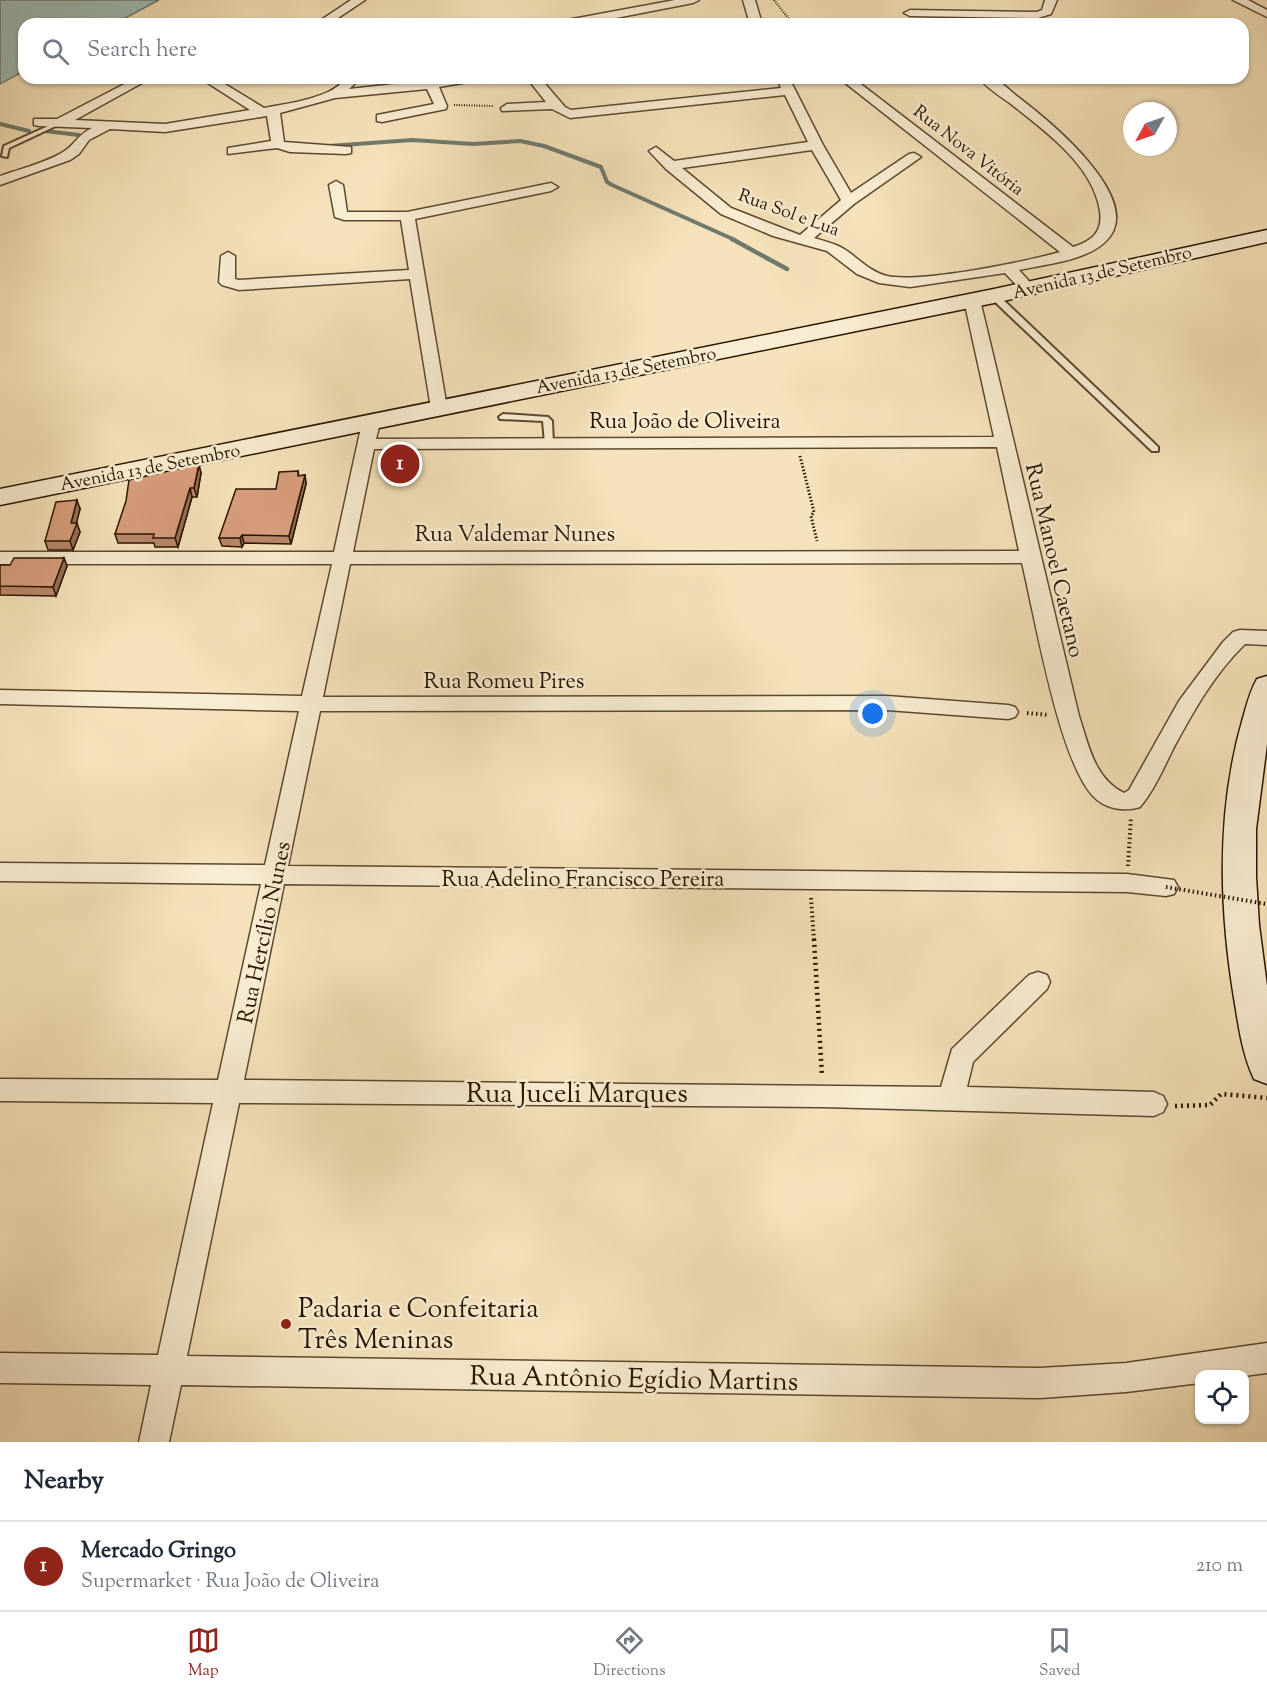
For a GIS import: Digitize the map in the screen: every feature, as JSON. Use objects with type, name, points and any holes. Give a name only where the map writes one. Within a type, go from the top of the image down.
[{"type":"main road","name":"Avenida 13 de Setembro","points":[[0,497],[369,433],[439,408],[1028,289],[1262,235]]},
{"type":"main road","points":[[1267,686],[1245,774],[1240,823],[1239,888],[1248,987],[1267,1068]]},
{"type":"street","points":[[330,18],[359,0]]},
{"type":"street","points":[[598,18],[693,0]]},
{"type":"street","points":[[749,0],[755,18]]},
{"type":"street","points":[[910,13],[1038,15],[1047,12],[1051,0]]},
{"type":"street","points":[[1239,0],[1267,14]]},
{"type":"street","points":[[901,1],[916,18]]},
{"type":"street","points":[[57,124],[134,84]]},
{"type":"street","points":[[217,84],[268,112],[278,144]]},
{"type":"street","points":[[334,94],[347,84]]},
{"type":"street","points":[[39,122],[165,128],[268,112],[334,94],[437,84]]},
{"type":"street","points":[[537,84],[564,113],[577,114],[790,91]]},
{"type":"street","points":[[786,84],[816,145],[849,201]]},
{"type":"street","name":"Rua Nova Vitória","points":[[852,84],[933,144],[1070,252]]},
{"type":"street","name":"Rua Sol e Lua","points":[[671,166],[726,211],[778,233],[832,248],[872,276],[896,282],[1009,268],[1070,252],[1100,239],[1107,230],[1108,213],[1102,193],[1080,160],[1062,139],[993,84]]},
{"type":"street","points":[[382,118],[441,106],[432,85]]},
{"type":"street","points":[[507,108],[555,105]]},
{"type":"street","points":[[0,181],[65,157],[74,151],[84,137],[108,127]]},
{"type":"street","points":[[233,151],[278,144],[290,148],[346,150]]},
{"type":"street","name":"Rua Sol e Lua","points":[[671,166],[816,145]]},
{"type":"street","points":[[656,151],[671,166]]},
{"type":"street","points":[[804,239],[849,201],[914,158]]},
{"type":"street","points":[[336,185],[340,214],[344,216],[406,216],[551,187]]},
{"type":"street","points":[[406,216],[418,274],[439,408]]},
{"type":"street","points":[[228,256],[227,282],[239,285],[418,274]]},
{"type":"street","points":[[1009,268],[1028,289]]},
{"type":"street","name":"Rua Manoel Caetano","points":[[983,298],[1004,442],[1069,716],[1092,782],[1102,792],[1122,802],[1132,801]]},
{"type":"street","name":"Rua João de Oliveira","points":[[369,433],[549,443],[1004,442]]},
{"type":"street","name":"Rua Hercílio Nunes","points":[[154,1442],[369,433]]},
{"type":"street","name":"Rua Valdemar Nunes","points":[[0,558],[343,556],[822,560],[1030,557]]},
{"type":"street","points":[[1132,801],[1142,791],[1163,747],[1224,651],[1240,637],[1267,638]]},
{"type":"street","name":"Rua Romeu Pires","points":[[0,697],[311,704],[888,703],[1008,712]]},
{"type":"street","name":"Rua Adelino Francisco Pereira","points":[[0,872],[1127,883],[1166,887]]},
{"type":"street","points":[[952,1097],[961,1057],[1038,982]]},
{"type":"street","name":"Rua Juceli Marques","points":[[0,1090],[823,1095],[1154,1104]]},
{"type":"street","name":"Rua Antônio Egídio Martins","points":[[0,1368],[1040,1383],[1149,1376],[1267,1358]]},
{"type":"lane","points":[[5,156],[6,147],[15,141],[57,124]]},
{"type":"lane","points":[[983,298],[1155,449]]},
{"type":"lane","points":[[503,417],[545,419],[549,443]]},
{"type":"path","points":[[774,0],[788,18]]},
{"type":"path","points":[[441,106],[461,104],[507,108]]},
{"type":"path","points":[[796,442],[814,512],[810,516],[822,560]]},
{"type":"path","points":[[1008,712],[1069,716]]},
{"type":"path","points":[[1127,883],[1132,801]]},
{"type":"path","points":[[809,879],[823,1095]]},
{"type":"path","points":[[1166,887],[1267,904]]},
{"type":"path","points":[[1154,1104],[1182,1107],[1210,1105],[1221,1094],[1267,1098]]},
{"type":"water","points":[[0,0],[159,0],[125,18],[18,18],[18,74],[0,84]]},
{"type":"building","points":[[199,464],[194,488],[190,488],[175,538],[153,538],[154,534],[115,534],[126,501],[129,480]]},
{"type":"building","points":[[298,471],[298,476],[305,475],[289,536],[242,535],[240,538],[219,538],[236,489],[276,489],[279,472]]},
{"type":"building","points":[[77,500],[71,523],[77,523],[70,541],[45,541],[56,502]]},
{"type":"building","points":[[14,558],[64,558],[53,587],[0,586],[0,565],[10,565]]},
{"type":"waterway","points":[[0,124],[29,131]]},
{"type":"waterway","points":[[45,131],[79,135]]},
{"type":"waterway","points":[[329,146],[412,140],[473,144],[520,141],[544,146],[601,167],[607,182],[612,185],[735,240]]},
{"type":"waterway","points":[[732,239],[787,269]]},
{"type":"place","name":"Mercado Gringo","points":[[400,464]]},
{"type":"place","name":"Padaria e Confeitaria Três Meninas","points":[[286,1324]]}]
